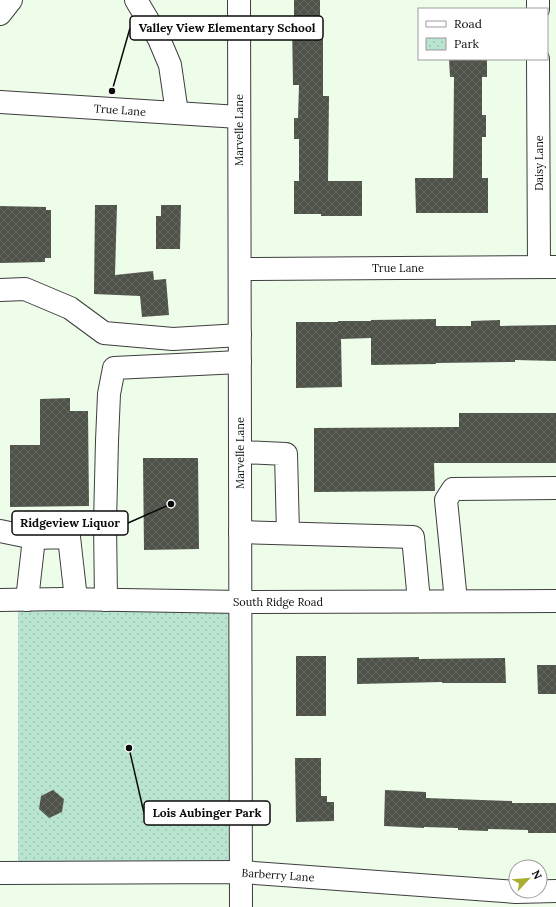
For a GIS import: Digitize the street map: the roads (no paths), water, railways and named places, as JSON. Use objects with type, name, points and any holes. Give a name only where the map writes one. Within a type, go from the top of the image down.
[{"type":"street","points":[[0,14],[11,0]]},
{"type":"street","points":[[136,0],[159,39],[170,65],[177,113]]},
{"type":"street","name":"Marvelle Lane","points":[[239,0],[241,907]]},
{"type":"street","name":"Daisy Lane","points":[[538,60],[548,267]]},
{"type":"street","name":"True Lane","points":[[0,102],[239,117]]},
{"type":"street","name":"True Lane","points":[[240,269],[548,267]]},
{"type":"street","points":[[0,290],[25,289],[64,305],[104,333],[173,339],[240,335]]},
{"type":"street","points":[[106,600],[105,523],[107,441],[109,394],[114,368],[240,362]]},
{"type":"street","points":[[240,452],[286,454],[288,533]]},
{"type":"street","points":[[456,601],[446,500],[453,489],[556,488]]},
{"type":"street","points":[[0,531],[34,538],[69,537],[76,599]]},
{"type":"street","points":[[240,532],[413,537],[420,601]]},
{"type":"street","points":[[27,600],[34,538]]},
{"type":"street","name":"South Ridge Road","points":[[0,600],[76,599],[240,602],[556,601]]},
{"type":"street","name":"Barberry Lane","points":[[0,873],[241,872],[508,891]]},
{"type":"place","name":"Valley View Elementary School","points":[[112,91]]},
{"type":"place","name":"Ridgeview Liquor","points":[[171,504]]},
{"type":"place","name":"Lois Aubinger Park","points":[[129,748]]}]
